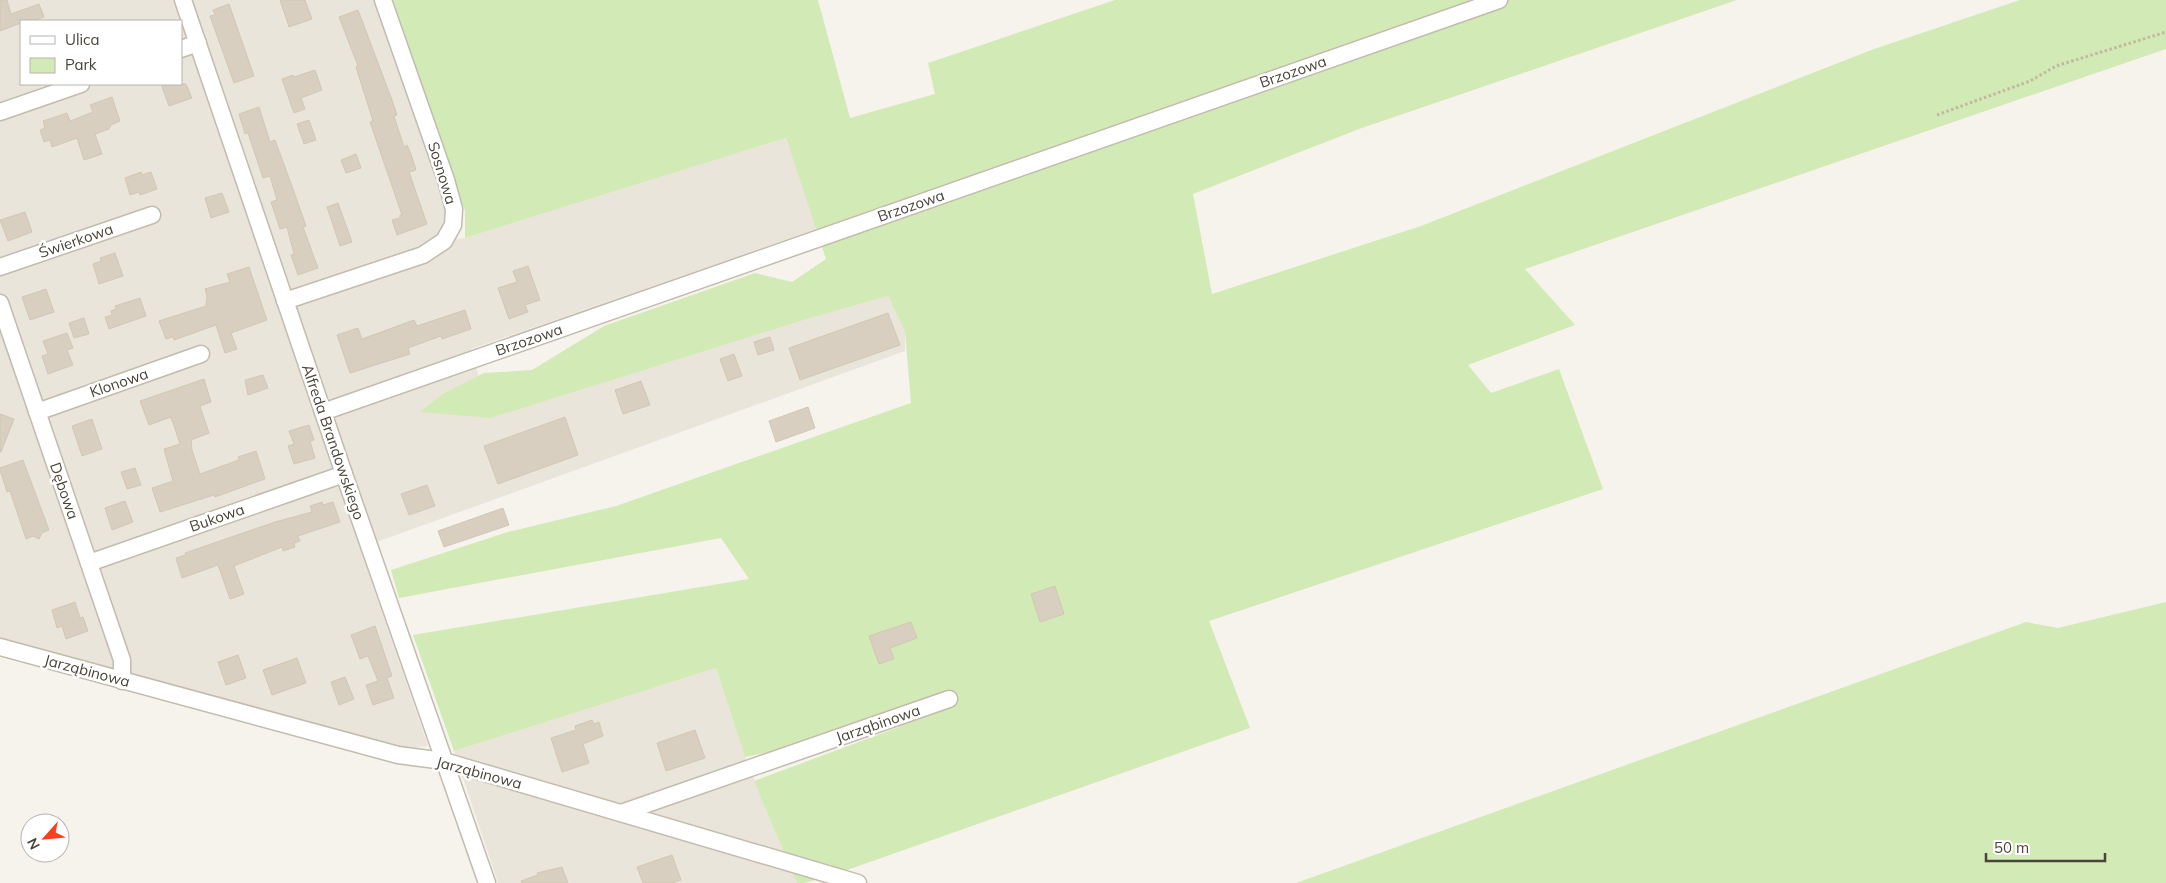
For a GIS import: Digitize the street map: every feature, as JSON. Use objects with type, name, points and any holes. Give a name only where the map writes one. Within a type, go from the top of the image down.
[{"type":"street","name":"Alfreda Brandowskiego","points":[[183,0],[344,474],[487,883]]},
{"type":"street","name":"Sosnowa","points":[[285,301],[423,255],[444,241],[453,225],[454,209],[446,180],[383,0]]},
{"type":"street","name":"Brzozowa","points":[[323,412],[1500,0]]},
{"type":"street","points":[[182,49],[198,43]]},
{"type":"street","points":[[0,112],[78,85]]},
{"type":"street","name":"Świerkowa","points":[[0,267],[152,214]]},
{"type":"street","name":"Dębowa","points":[[0,303],[122,660],[122,680]]},
{"type":"street","name":"Klonowa","points":[[37,412],[201,354]]},
{"type":"street","name":"Bukowa","points":[[89,563],[344,474]]},
{"type":"street","name":"Jarząbinowa","points":[[0,648],[398,755],[444,762],[621,813],[949,699]]},
{"type":"street","points":[[621,813],[858,883]]},
{"type":"path","points":[[1937,116],[2030,81],[2056,66],[2166,32]]},
{"type":"shaded area","points":[[0,0],[375,0],[445,204],[452,240],[465,238],[786,138],[817,229],[471,349],[491,418],[804,320],[888,296],[905,332],[905,351],[360,548],[428,746],[403,750],[0,640]]},
{"type":"shaded area","points":[[716,668],[745,757],[797,883],[498,883],[454,751]]},
{"type":"green space","points":[[393,0],[818,0],[850,118],[935,94],[928,63],[1115,0],[1737,0],[1359,129],[1193,194],[1212,294],[1421,226],[1874,49],[2020,0],[2166,0],[2166,49],[1525,269],[1575,325],[1468,365],[1491,393],[1559,369],[1603,489],[1209,621],[1250,728],[850,869],[805,883],[797,883],[754,781],[902,726],[745,757],[716,668],[454,751],[413,635],[749,579],[721,538],[399,598],[391,570],[508,532],[616,506],[911,403],[905,332],[888,296],[804,320],[491,418],[420,412],[441,395],[484,373],[532,370],[604,326],[755,273],[792,282],[826,259],[786,138],[465,238],[465,211]]},
{"type":"green space","points":[[2166,602],[2166,883],[1296,883],[2026,622],[2058,628]]},
{"type":"building","points":[[0,0],[7,0],[11,14],[39,4],[44,17],[35,20],[20,20],[20,23],[0,31]]},
{"type":"building","points":[[280,0],[305,0],[312,19],[289,27]]},
{"type":"building","points":[[229,4],[254,76],[234,83],[210,16],[215,15],[213,10]]},
{"type":"building","points":[[358,10],[392,100],[397,115],[394,116],[404,147],[407,145],[411,154],[416,170],[409,172],[427,224],[397,235],[392,220],[400,218],[400,215],[402,215],[370,122],[373,121],[356,67],[358,66],[339,17]]},
{"type":"building","points":[[315,70],[322,90],[301,98],[305,109],[294,113],[282,79]]},
{"type":"building","points":[[186,84],[192,98],[169,106],[161,85]]},
{"type":"building","points":[[112,97],[120,121],[111,125],[109,129],[95,134],[102,154],[84,160],[77,138],[52,147],[50,140],[44,142],[40,130],[45,128],[43,121],[67,113],[70,121],[93,112],[90,105]]},
{"type":"building","points":[[259,107],[270,142],[275,140],[293,189],[306,226],[303,227],[318,268],[298,275],[291,255],[294,254],[287,227],[280,229],[271,202],[277,200],[270,176],[263,178],[248,133],[245,134],[239,114]]},
{"type":"building","points":[[309,120],[316,140],[304,144],[297,124]]},
{"type":"building","points":[[356,154],[361,168],[346,173],[341,160]]},
{"type":"building","points":[[141,172],[142,175],[151,172],[157,189],[140,195],[139,192],[130,195],[125,178]]},
{"type":"building","points":[[222,193],[229,212],[211,218],[205,198]]},
{"type":"building","points":[[338,203],[352,242],[340,246],[327,207]]},
{"type":"building","points":[[25,212],[32,232],[8,241],[0,220]]},
{"type":"building","points":[[115,253],[123,276],[99,284],[93,264],[101,261],[100,258]]},
{"type":"building","points":[[528,266],[540,300],[525,305],[528,312],[509,319],[498,288],[517,282],[513,271]]},
{"type":"building","points":[[249,267],[267,320],[231,333],[237,349],[225,353],[216,325],[174,340],[173,337],[166,339],[159,321],[206,306],[207,296],[205,289],[230,282],[227,274]]},
{"type":"building","points":[[46,289],[54,312],[30,320],[22,297]]},
{"type":"building","points":[[140,298],[146,316],[109,329],[105,317],[112,315],[111,311],[116,309],[115,306]]},
{"type":"building","points":[[465,310],[471,329],[442,339],[441,336],[408,348],[410,354],[350,373],[337,335],[358,328],[362,339],[414,320],[417,326]]},
{"type":"building","points":[[888,313],[900,345],[800,380],[789,348]]},
{"type":"building","points":[[84,318],[89,334],[74,338],[69,323]]},
{"type":"building","points":[[67,333],[73,348],[67,350],[73,365],[48,374],[42,356],[48,354],[43,341]]},
{"type":"building","points":[[770,337],[774,350],[758,355],[754,342]]},
{"type":"building","points":[[734,354],[742,376],[728,381],[720,359]]},
{"type":"building","points":[[263,375],[268,388],[248,395],[245,380]]},
{"type":"building","points":[[204,379],[211,402],[200,406],[209,433],[191,440],[192,450],[200,474],[239,460],[238,457],[256,451],[265,479],[215,497],[214,495],[160,512],[152,488],[173,481],[164,449],[180,444],[171,417],[149,425],[140,401]]},
{"type":"building","points":[[641,381],[650,405],[623,414],[615,390]]},
{"type":"building","points":[[808,407],[815,428],[776,442],[769,421]]},
{"type":"building","points":[[0,414],[14,419],[1,452],[0,452]]},
{"type":"building","points":[[565,417],[578,455],[498,484],[484,446]]},
{"type":"building","points":[[92,419],[102,449],[82,456],[72,426]]},
{"type":"building","points":[[309,425],[314,440],[310,441],[315,458],[294,464],[288,446],[294,444],[289,431]]},
{"type":"building","points":[[23,460],[49,530],[42,533],[39,539],[33,536],[26,539],[10,491],[7,492],[0,470],[0,468]]},
{"type":"building","points":[[135,468],[141,485],[127,489],[121,472]]},
{"type":"building","points":[[427,485],[435,506],[409,515],[401,494]]},
{"type":"building","points":[[125,501],[133,522],[112,530],[105,508]]},
{"type":"building","points":[[322,502],[323,505],[333,502],[340,522],[298,536],[300,541],[294,543],[295,547],[283,551],[282,547],[234,566],[244,594],[230,599],[218,565],[182,578],[176,558],[186,555],[185,553],[275,522],[312,512],[310,506]]},
{"type":"building","points":[[503,508],[509,525],[444,547],[438,531]]},
{"type":"building","points":[[1055,586],[1064,614],[1040,622],[1031,594]]},
{"type":"building","points":[[75,602],[80,618],[83,617],[88,631],[66,639],[62,626],[57,628],[52,610]]},
{"type":"building","points":[[911,622],[917,638],[890,648],[894,659],[879,664],[869,636]]},
{"type":"building","points":[[375,626],[392,676],[387,678],[394,698],[373,705],[366,685],[378,681],[368,656],[360,659],[351,635]]},
{"type":"building","points":[[238,655],[246,678],[226,685],[218,662]]},
{"type":"building","points":[[297,658],[306,683],[272,695],[263,670]]},
{"type":"building","points":[[345,677],[354,699],[339,705],[331,682]]},
{"type":"building","points":[[592,720],[594,724],[599,722],[603,736],[583,744],[589,763],[562,772],[551,738],[576,730],[575,726]]},
{"type":"building","points":[[695,730],[705,758],[666,771],[657,743]]},
{"type":"building","points":[[672,855],[681,880],[673,883],[643,883],[637,867]]},
{"type":"building","points":[[562,867],[568,883],[522,883],[521,881],[538,875],[537,873]]}]
